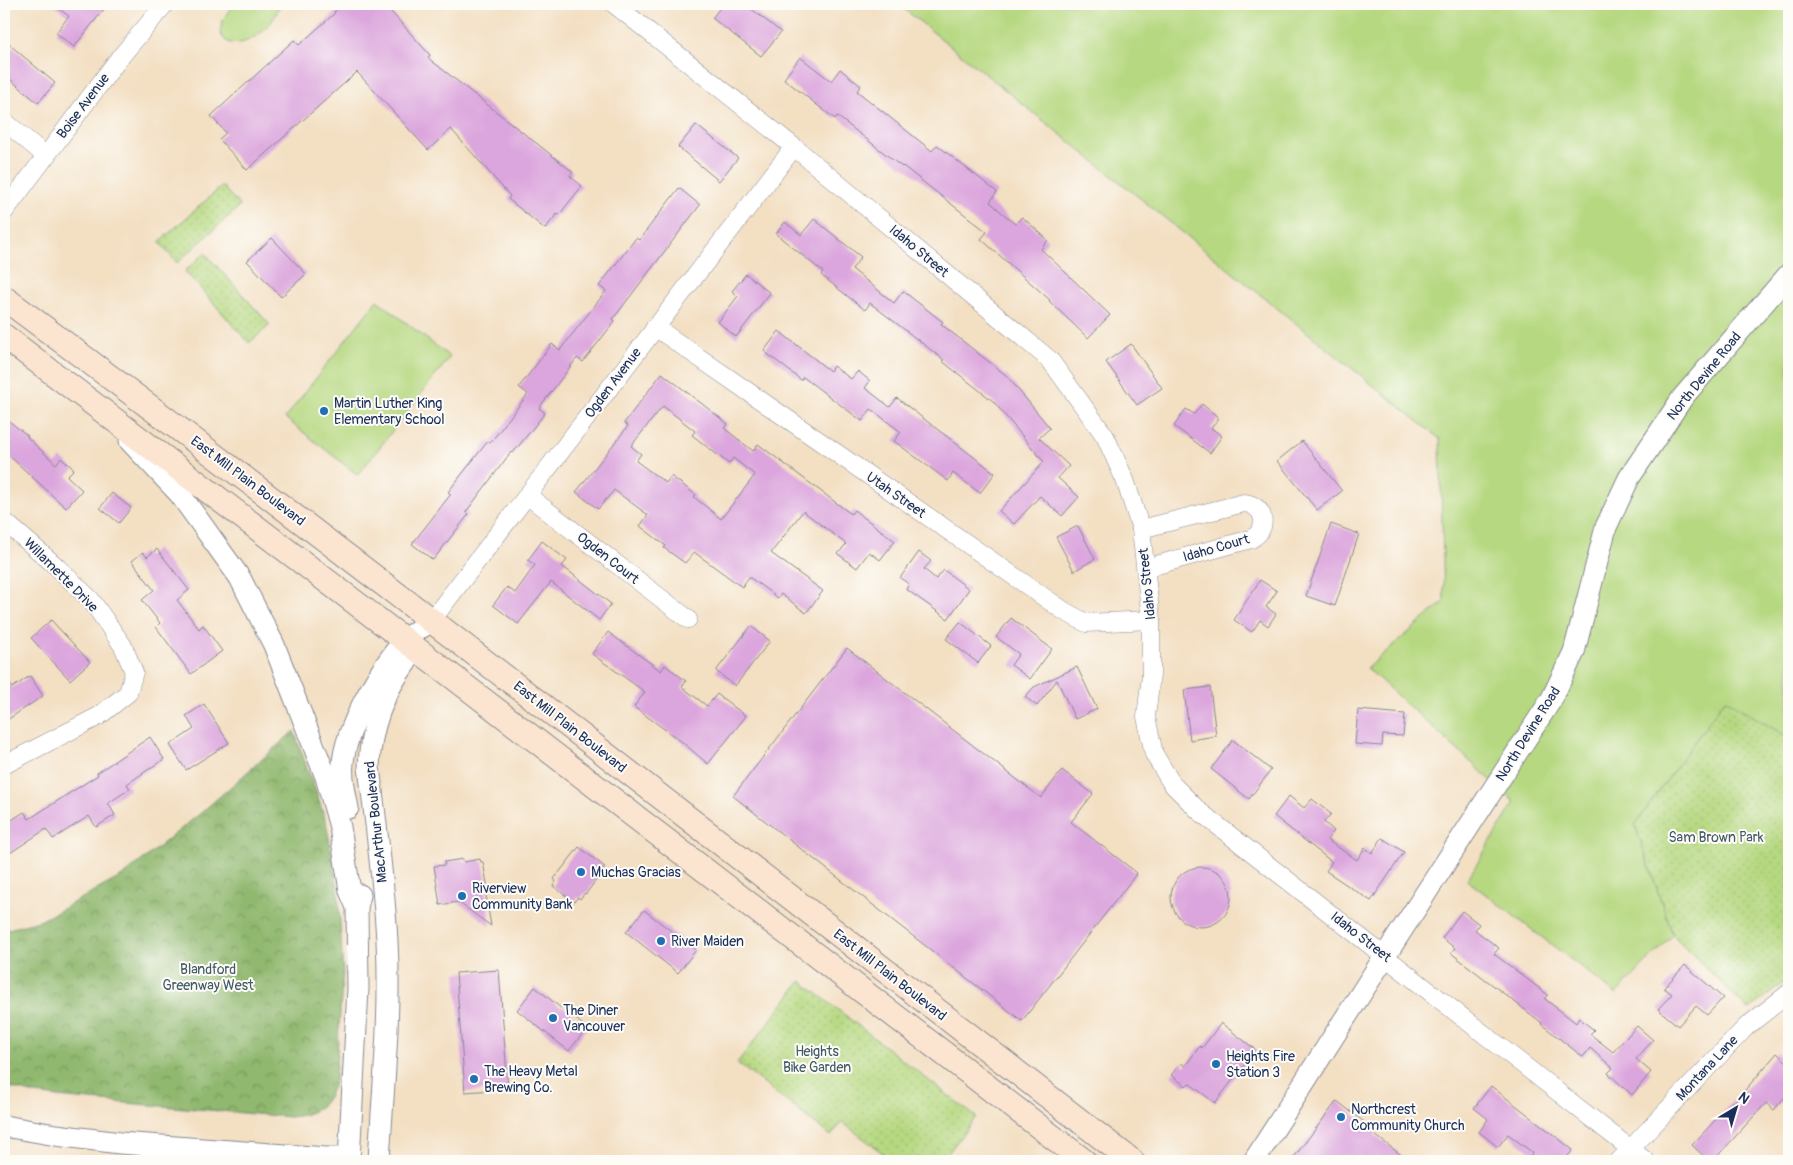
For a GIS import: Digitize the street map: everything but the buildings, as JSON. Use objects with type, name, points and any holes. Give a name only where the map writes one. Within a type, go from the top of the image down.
[{"type":"main road","name":"East Mill Plain Boulevard","points":[[4,298],[134,394],[431,621],[1132,1161]]},
{"type":"main road","name":"East Mill Plain Boulevard","points":[[4,336],[1084,1161]]},
{"type":"main road","points":[[777,926],[790,918],[876,981],[911,991]]},
{"type":"main road","points":[[918,1034],[930,1028],[940,1031],[1036,1104],[1070,1113]]},
{"type":"street","name":"Idaho Street","points":[[614,4],[794,147],[1050,360],[1105,436],[1125,480],[1141,529],[1151,620],[1151,675],[1146,717],[1154,754],[1172,784],[1199,811],[1384,956],[1625,1156],[1646,1161]]},
{"type":"street","name":"Boise Avenue","points":[[4,212],[160,5]]},
{"type":"street","points":[[4,121],[46,156]]},
{"type":"street","name":"Ogden Avenue","points":[[431,621],[794,147]]},
{"type":"street","name":"North Devine Road","points":[[1254,1161],[1384,956],[1551,700],[1574,652],[1606,527],[1629,478],[1683,398],[1789,274]]},
{"type":"street","name":"Utah Street","points":[[655,327],[1064,612],[1086,623],[1151,620]]},
{"type":"street","points":[[97,406],[179,493],[240,578],[274,645],[329,784],[340,827],[350,891],[357,907]]},
{"type":"street","name":"Ogden Court","points":[[528,496],[688,619]]},
{"type":"street","name":"Idaho Court","points":[[1141,529],[1244,503],[1255,506],[1262,515],[1263,521],[1260,532],[1251,539],[1146,568]]},
{"type":"street","name":"Willamette Drive","points":[[4,521],[56,566],[91,600],[123,646],[134,672],[128,693],[99,716],[4,765]]},
{"type":"street","name":"MacArthur Boulevard","points":[[349,1160],[358,988],[357,907],[362,889],[345,793],[343,762],[351,731],[360,709],[377,680],[431,621]]},
{"type":"street","name":"MacArthur Boulevard","points":[[379,1161],[388,986],[387,942],[382,875],[369,767],[375,724],[385,695],[398,673],[410,645]]},
{"type":"street","name":"Montana Lane","points":[[1625,1156],[1746,1027],[1789,993]]},
{"type":"street","points":[[4,1126],[120,1143],[349,1160]]},
{"type":"green space","points":[[233,4],[280,4],[273,20],[261,33],[242,43],[235,44],[224,39],[220,32],[223,20]]},
{"type":"green space","points":[[898,4],[1789,4],[1789,738],[1725,700],[1635,825],[1673,935],[1616,994],[1467,880],[1515,802],[1367,668],[1444,602],[1440,439]]},
{"type":"green space","points":[[222,186],[240,206],[177,263],[159,242]]},
{"type":"green space","points":[[205,253],[270,325],[249,343],[185,271]]},
{"type":"green space","points":[[377,300],[450,357],[358,475],[285,418]]},
{"type":"green space","name":"Sam Brown Park","points":[[1725,699],[1789,738],[1789,979],[1748,1010],[1673,935],[1635,825]]},
{"type":"green space","name":"Blandford Greenway West","points":[[294,731],[326,821],[338,889],[343,972],[335,1081],[324,1103],[307,1114],[290,1117],[67,1098],[35,1094],[4,1086],[4,930],[40,921],[124,875],[202,812]]},
{"type":"green space","name":"Heights Bike Garden","points":[[801,981],[976,1117],[942,1161],[893,1161],[842,1122],[831,1136],[737,1063]]},
{"type":"place","name":"Martin Luther King Elementary School","points":[[324,411]]},
{"type":"place","name":"Muchas Gracias","points":[[581,872]]},
{"type":"place","name":"Riverview Community Bank","points":[[462,896]]},
{"type":"place","name":"River Maiden","points":[[661,941]]},
{"type":"place","name":"The Diner Vancouver","points":[[553,1018]]},
{"type":"place","name":"Heights Fire Station 3","points":[[1216,1064]]},
{"type":"place","name":"The Heavy Metal Brewing Co.","points":[[474,1079]]},
{"type":"place","name":"Northcrest Community Church","points":[[1341,1117]]}]
